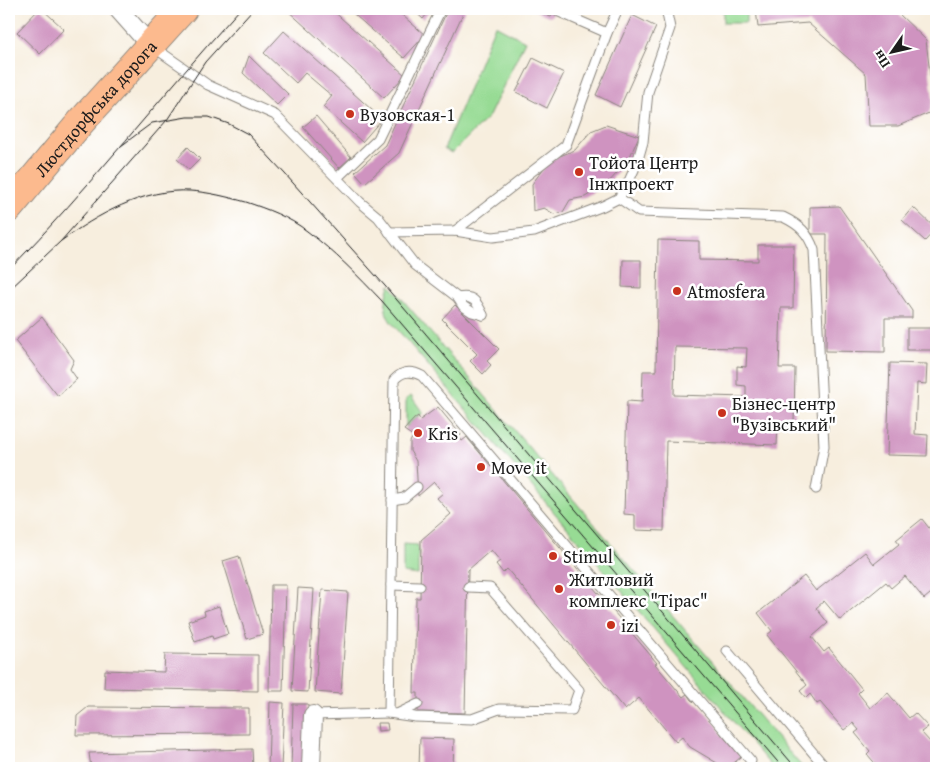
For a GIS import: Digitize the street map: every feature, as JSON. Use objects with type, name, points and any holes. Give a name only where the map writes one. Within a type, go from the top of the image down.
[{"type":"main road","name":"Люстдорфська дорога","points":[[13,199],[182,9]]},
{"type":"street","points":[[118,9],[150,45]]},
{"type":"street","points":[[311,768],[313,715]]},
{"type":"lane","points":[[337,178],[378,140],[441,9]]},
{"type":"lane","points":[[455,231],[566,145],[606,33],[618,9]]},
{"type":"lane","points":[[389,232],[455,231],[493,237],[534,232],[619,198],[630,181],[643,142],[648,92],[670,28],[666,9]]},
{"type":"lane","points":[[559,12],[606,33]]},
{"type":"lane","points":[[150,45],[208,85],[275,115],[360,202],[378,217],[415,265],[458,298]]},
{"type":"lane","points":[[619,198],[639,212],[783,218],[802,228],[810,238],[814,250],[824,446],[816,489]]},
{"type":"lane","points":[[393,714],[391,585],[394,380],[402,373],[415,372],[422,376],[751,762]]},
{"type":"lane","points":[[392,500],[404,498],[417,487]]},
{"type":"lane","points":[[391,585],[420,586]]},
{"type":"lane","points":[[313,715],[393,714],[415,717],[472,718],[499,709],[572,710],[579,690],[490,588],[468,587]]},
{"type":"lane","points":[[727,651],[826,768]]},
{"type":"lane","points":[[393,714],[418,704]]},
{"type":"green space","points":[[723,9],[746,9],[746,23],[723,23]]},
{"type":"green space","points":[[495,25],[525,41],[489,116],[452,153],[444,149]]},
{"type":"green space","points":[[390,285],[803,768],[773,768],[391,322],[386,313],[386,299]]},
{"type":"green space","points":[[411,396],[423,413],[406,427],[406,399]]},
{"type":"green space","points":[[403,544],[418,545],[418,575],[403,573]]},
{"type":"building","points":[[39,9],[42,9],[64,29],[40,54],[17,32]]},
{"type":"building","points":[[286,9],[331,9],[405,75],[384,98]]},
{"type":"building","points":[[348,9],[395,9],[425,35],[404,58]]},
{"type":"building","points":[[412,9],[431,9],[423,19]]},
{"type":"building","points":[[448,9],[465,9],[399,153],[365,183],[355,172],[385,145]]},
{"type":"building","points":[[531,9],[555,9],[551,17]]},
{"type":"building","points":[[756,9],[903,9],[899,14],[926,40],[933,100],[929,113],[898,126],[869,126],[866,74],[808,23],[758,27]]},
{"type":"building","points":[[632,15],[656,27],[620,107],[596,95]]},
{"type":"building","points":[[284,31],[382,119],[362,142],[323,107],[332,96],[305,73],[296,83],[264,53]]},
{"type":"building","points":[[249,56],[288,94],[277,105],[243,73]]},
{"type":"building","points":[[533,58],[564,73],[547,108],[516,92]]},
{"type":"building","points":[[316,116],[351,157],[339,168],[303,127]]},
{"type":"building","name":"Тойота Центр Інжпроект","points":[[606,125],[639,136],[628,161],[607,184],[585,197],[570,200],[563,212],[554,214],[544,208],[533,211],[532,184],[550,160],[575,150],[591,131]]},
{"type":"building","points":[[188,147],[200,159],[189,170],[177,159]]},
{"type":"building","points":[[839,206],[912,311],[912,318],[885,318],[885,352],[826,351],[827,234],[810,234],[810,207]]},
{"type":"building","points":[[913,207],[936,229],[925,241],[902,220]]},
{"type":"building","points":[[658,240],[699,241],[699,260],[758,261],[758,245],[794,245],[793,308],[781,308],[779,368],[795,368],[794,423],[778,423],[777,445],[666,441],[664,531],[635,530],[635,515],[624,514],[627,401],[642,402],[643,371],[656,371]],"holes":[[[675,347],[747,348],[746,367],[737,366],[737,385],[746,386],[746,397],[674,395]]]},
{"type":"building","points":[[623,260],[641,260],[641,288],[622,287]]},
{"type":"building","points":[[455,305],[499,349],[487,361],[491,365],[483,374],[470,361],[477,354],[442,319]]},
{"type":"building","points":[[42,317],[74,360],[70,369],[77,379],[58,396],[15,341]]},
{"type":"building","points":[[907,328],[936,328],[936,350],[907,350]]},
{"type":"building","points":[[890,363],[927,364],[926,384],[917,383],[915,434],[928,435],[927,456],[887,455]]},
{"type":"building","name":"Житловий комплекс \"Тірас\"","points":[[438,407],[461,435],[459,437],[462,441],[467,437],[657,663],[655,664],[683,697],[687,694],[717,725],[721,734],[741,757],[728,768],[721,768],[717,763],[690,747],[682,737],[676,742],[639,698],[625,710],[507,569],[503,573],[496,564],[500,561],[491,550],[468,570],[465,713],[418,712],[418,693],[414,693],[416,598],[420,598],[421,540],[451,514],[437,498],[443,493],[434,482],[418,496],[416,461],[410,451],[410,442],[413,436],[404,430],[418,416],[420,420]]},
{"type":"building","points":[[922,519],[936,537],[936,589],[924,599],[905,576],[891,588],[886,582],[840,620],[824,601],[816,608],[828,623],[812,637],[824,652],[829,648],[862,689],[858,693],[870,708],[888,693],[909,718],[915,713],[928,727],[921,732],[931,743],[936,740],[936,768],[886,768],[883,765],[879,768],[867,754],[870,751],[855,733],[859,730],[853,723],[844,730],[820,702],[817,704],[810,694],[806,698],[800,691],[807,685],[767,635],[772,631],[758,613],[804,576],[816,591],[865,552],[874,564],[899,544],[896,540]]},
{"type":"building","points":[[239,556],[263,634],[247,639],[223,561]]},
{"type":"building","points":[[271,585],[286,585],[283,691],[269,691]]},
{"type":"building","points":[[298,588],[314,589],[308,692],[292,691]]},
{"type":"building","points":[[322,590],[348,592],[341,694],[315,692]]},
{"type":"building","points":[[219,606],[228,634],[213,639],[212,636],[195,642],[188,621],[205,615],[204,611]]},
{"type":"building","points":[[165,654],[258,655],[258,691],[104,688],[105,670],[164,672]]},
{"type":"building","points":[[270,702],[284,703],[281,768],[268,768]]},
{"type":"building","points":[[293,704],[308,704],[305,768],[291,768]]},
{"type":"building","points":[[88,707],[249,708],[249,734],[76,735],[77,716]]},
{"type":"building","points":[[377,723],[387,723],[388,730],[378,731]]},
{"type":"building","points":[[420,738],[454,739],[453,768],[419,768]]},
{"type":"building","points":[[252,749],[253,768],[91,768],[89,753]]},
{"type":"tram line","points":[[9,270],[97,174],[240,9]]},
{"type":"tram line","points":[[9,290],[61,241],[167,120],[205,62],[253,9]]},
{"type":"tram line","points":[[121,146],[152,123],[187,117],[209,117],[229,124],[248,134],[385,286],[796,768]]},
{"type":"tram line","points":[[61,241],[90,222],[122,205],[156,194],[173,191],[204,192],[246,202],[285,218],[307,231],[337,256],[382,301],[783,768]]},
{"type":"place","name":"Вузовская-1","points":[[350,114]]},
{"type":"place","name":"Тойота Центр Інжпроект","points":[[579,172]]},
{"type":"place","name":"Atmosfera","points":[[677,291]]},
{"type":"place","name":"Бізнес-центр \"Вузівський\"","points":[[722,413]]},
{"type":"place","name":"Kris","points":[[418,433]]},
{"type":"place","name":"Move it","points":[[481,467]]},
{"type":"place","name":"Stimul","points":[[553,556]]},
{"type":"place","name":"Житловий комплекс \"Тірас\"","points":[[559,589]]},
{"type":"place","name":"izi","points":[[611,625]]}]
